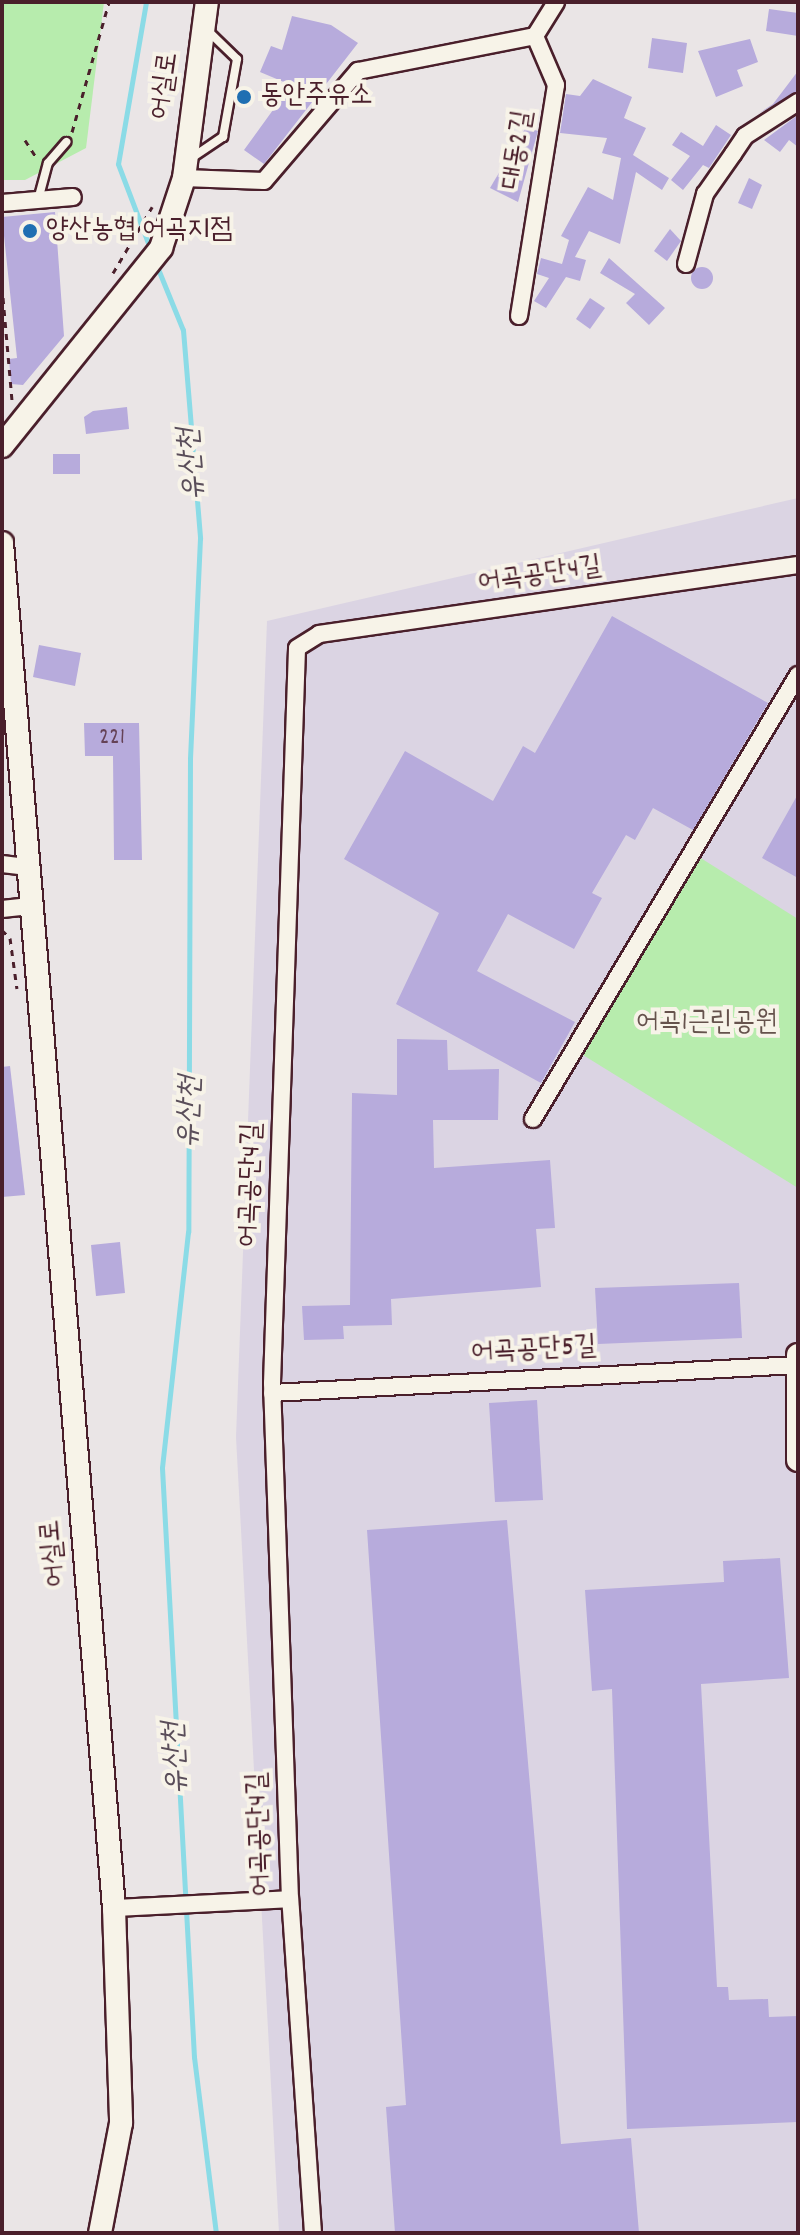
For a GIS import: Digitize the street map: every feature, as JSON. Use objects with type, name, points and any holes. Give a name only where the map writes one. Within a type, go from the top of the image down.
[{"type":"main road","name":"어실로","points":[[2,446],[146,273],[174,220],[185,170],[207,2]]},
{"type":"main road","name":"어실로","points":[[2,543],[9,685],[114,1908],[121,2123],[100,2233]]},
{"type":"main road","points":[[796,1361],[798,1460]]},
{"type":"street","points":[[185,170],[264,181],[358,71],[535,36],[556,2]]},
{"type":"street","name":"대동2길","points":[[519,316],[556,85],[535,36]]},
{"type":"street","points":[[686,264],[705,194],[745,136],[798,102]]},
{"type":"street","points":[[2,203],[73,197]]},
{"type":"street","name":"어곡공단4길","points":[[313,2233],[290,1899],[272,1393],[297,648],[319,634],[798,565]]},
{"type":"street","points":[[533,1119],[798,675]]},
{"type":"street","points":[[2,864],[26,867]]},
{"type":"street","points":[[2,909],[30,906]]},
{"type":"street","name":"어곡공단5길","points":[[272,1393],[796,1361]]},
{"type":"street","points":[[114,1908],[290,1899]]},
{"type":"lane","points":[[185,170],[223,137],[237,59],[205,28]]},
{"type":"lane","points":[[38,200],[48,163],[66,142]]},
{"type":"path","points":[[66,142],[109,2]]},
{"type":"path","points":[[109,280],[161,193]]},
{"type":"path","points":[[2,286],[10,403],[15,397]]},
{"type":"shaded area","points":[[798,498],[798,2233],[279,2233],[236,1437],[267,621]]},
{"type":"green space","points":[[2,2],[104,2],[86,148],[25,180],[2,180]]},
{"type":"green space","name":"어곡1근린공원","points":[[699,857],[798,919],[798,1188],[583,1055]]},
{"type":"building","points":[[769,9],[798,13],[798,36],[766,31]]},
{"type":"building","points":[[292,16],[331,25],[358,43],[264,164],[244,150],[291,85],[260,72],[271,46],[282,50]]},
{"type":"building","points":[[652,38],[687,43],[683,73],[648,68]]},
{"type":"building","points":[[750,39],[758,62],[737,70],[743,86],[716,97],[698,51]]},
{"type":"building","points":[[798,71],[798,91],[758,114],[773,104]]},
{"type":"building","points":[[593,79],[632,97],[624,118],[646,128],[633,155],[669,178],[662,190],[636,172],[620,244],[589,231],[575,257],[586,260],[580,281],[566,277],[546,308],[534,301],[549,278],[537,274],[541,258],[562,264],[569,240],[561,236],[588,187],[613,200],[621,158],[602,153],[607,138],[560,133],[566,94],[580,96]]},
{"type":"building","points":[[798,115],[798,147],[789,140],[780,152],[764,140]]},
{"type":"building","points":[[716,125],[731,135],[709,168],[703,165],[683,190],[671,180],[690,156],[672,145],[681,132],[703,146]]},
{"type":"building","points":[[526,127],[538,131],[518,202],[490,188]]},
{"type":"building","points":[[749,178],[762,185],[752,209],[738,203]]},
{"type":"building","points":[[55,212],[64,336],[23,385],[11,384],[9,359],[17,358],[2,217]]},
{"type":"building","points":[[670,229],[681,241],[667,261],[654,251]]},
{"type":"building","points":[[609,258],[665,308],[649,325],[626,303],[635,294],[600,273]]},
{"type":"building","points":[[702,267],[710,270],[713,278],[710,286],[702,289],[694,286],[691,278],[694,270]]},
{"type":"building","points":[[590,298],[605,308],[590,329],[576,319]]},
{"type":"building","points":[[127,407],[129,429],[86,434],[84,417],[93,411]]},
{"type":"building","points":[[53,454],[80,454],[80,474],[53,474]]},
{"type":"building","points":[[612,616],[768,703],[693,830],[653,808],[635,840],[626,835],[592,893],[602,898],[574,949],[508,914],[477,971],[575,1022],[541,1083],[396,1004],[439,913],[344,859],[405,751],[493,801],[523,746],[535,753]]},
{"type":"building","points":[[39,645],[81,653],[75,686],[33,677]]},
{"type":"building","points":[[84,723],[139,723],[142,860],[114,860],[113,756],[85,756]]},
{"type":"building","points":[[798,794],[798,878],[762,858]]},
{"type":"building","points":[[397,1039],[447,1040],[448,1070],[499,1069],[498,1120],[433,1120],[434,1168],[550,1160],[555,1228],[536,1229],[541,1287],[391,1299],[392,1325],[343,1326],[344,1339],[304,1340],[302,1306],[350,1305],[352,1093],[397,1095]]},
{"type":"building","points":[[10,1066],[25,1195],[2,1197],[2,1067]]},
{"type":"building","points":[[120,1242],[125,1293],[96,1296],[91,1245]]},
{"type":"building","points":[[739,1283],[742,1338],[598,1344],[595,1288]]},
{"type":"building","points":[[537,1400],[543,1500],[495,1502],[489,1403]]},
{"type":"building","points":[[507,1520],[561,2144],[631,2138],[639,2233],[395,2233],[386,2107],[406,2105],[367,1530]]},
{"type":"building","points":[[780,1558],[789,1678],[701,1684],[717,1987],[728,1987],[729,2000],[768,1999],[769,2017],[798,2016],[798,2122],[627,2129],[612,1689],[592,1691],[585,1590],[724,1582],[723,1561]]},
{"type":"waterway","name":"유산천","points":[[146,2],[118,164],[151,251]]},
{"type":"waterway","name":"유산천","points":[[156,264],[183,330],[200,538],[190,759],[188,1232],[162,1468],[194,2057],[216,2233]]},
{"type":"place","name":"동안주유소","points":[[244,97]]},
{"type":"place","name":"양산농협 어곡지점","points":[[30,231]]}]
